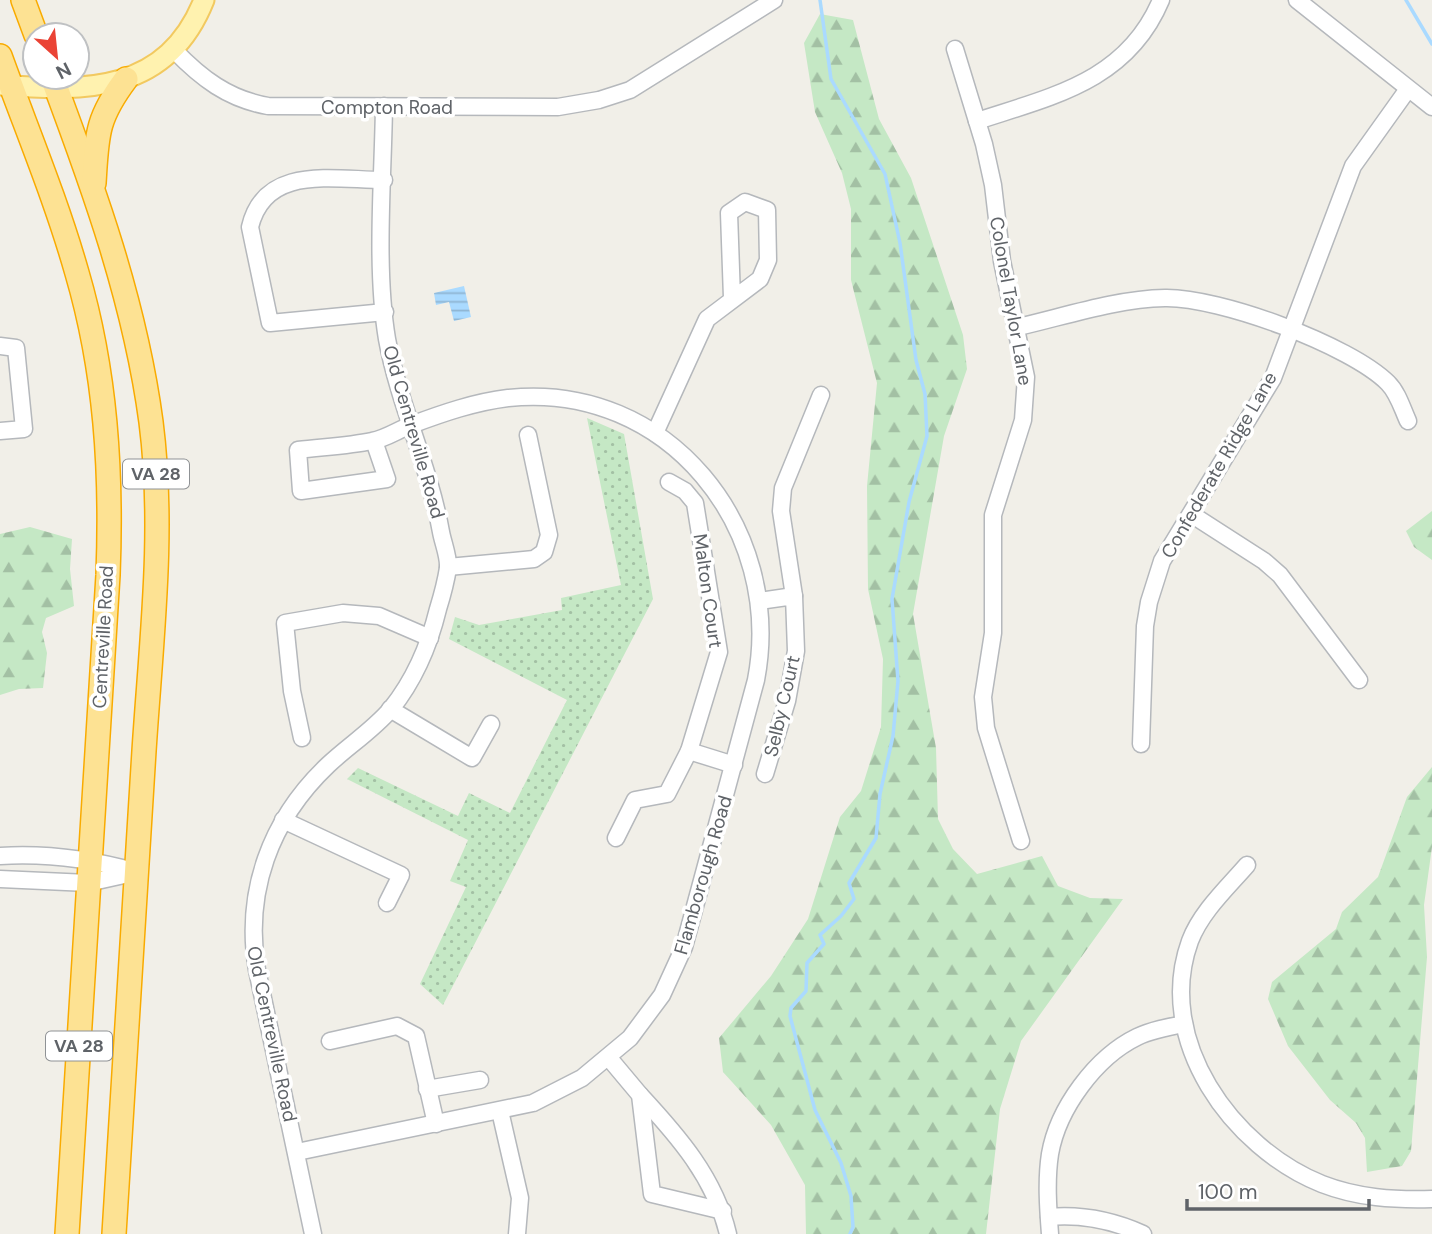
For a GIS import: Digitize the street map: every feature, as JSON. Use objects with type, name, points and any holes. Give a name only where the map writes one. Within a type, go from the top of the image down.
[{"type":"highway","points":[[23,0],[31,21]]},
{"type":"highway","name":"Centreville Road","points":[[0,56],[5,85],[77,274],[104,400],[110,510],[67,1234]]},
{"type":"highway","points":[[93,193],[97,128],[107,106],[126,79]]},
{"type":"highway","name":"VA 28","points":[[57,91],[131,310],[144,376],[156,466],[154,599],[114,1234]]},
{"type":"main road","points":[[91,81],[126,79],[153,66],[174,50],[192,26],[204,0]]},
{"type":"street","name":"Compton Road","points":[[174,50],[193,70],[219,89],[260,104],[537,108],[607,98],[647,82],[774,0]]},
{"type":"street","points":[[977,121],[1087,83],[1120,59],[1143,33],[1161,0]]},
{"type":"street","points":[[1297,0],[1432,107]]},
{"type":"street","name":"Colonel Taylor Lane","points":[[955,50],[993,185],[1002,261],[1018,327],[1026,396],[1023,420],[993,515],[993,633],[983,697],[986,728],[1021,841]]},
{"type":"street","name":"Confederate Ridge Lane","points":[[1141,744],[1149,602],[1162,561],[1273,378],[1353,166],[1408,89]]},
{"type":"street","name":"Old Centreville Road","points":[[313,1234],[298,1153],[257,971],[251,928],[260,875],[283,820],[305,789],[390,709],[416,670],[430,638],[448,566],[434,491],[393,369],[384,312],[384,106]]},
{"type":"street","points":[[384,180],[293,181],[284,184],[262,198],[250,227],[270,323],[384,312]]},
{"type":"street","points":[[655,433],[707,319],[760,279],[768,260],[767,210],[745,202],[729,212],[732,298]]},
{"type":"street","points":[[1018,327],[1133,301],[1170,298],[1209,303],[1344,352],[1373,370],[1395,391],[1408,421]]},
{"type":"street","points":[[0,346],[16,348],[24,429],[0,431]]},
{"type":"street","name":"Selby Court","points":[[765,774],[787,701],[796,651],[794,596],[781,511],[783,488],[821,395]]},
{"type":"street","name":"Flamborough Road","points":[[298,1153],[500,1111],[560,1091],[608,1058],[648,1016],[674,971],[684,947],[759,664],[760,600],[753,566],[732,515],[710,483],[655,433],[604,410],[541,397],[482,402],[410,425],[374,441],[298,450],[301,491],[387,479],[374,441]]},
{"type":"street","points":[[448,566],[534,559],[544,552],[549,535],[528,435]]},
{"type":"street","name":"Malton Court","points":[[616,838],[635,800],[667,794],[689,751],[719,652],[695,503],[685,491],[669,482]]},
{"type":"street","points":[[1191,514],[1280,575],[1301,598],[1359,680]]},
{"type":"street","points":[[760,600],[794,596]]},
{"type":"street","points":[[302,738],[292,691],[285,623],[343,613],[379,616],[430,638]]},
{"type":"street","points":[[390,709],[472,758],[491,724]]},
{"type":"street","points":[[689,751],[734,765]]},
{"type":"street","points":[[283,820],[401,875],[387,903]]},
{"type":"street","points":[[0,856],[90,859],[137,872]]},
{"type":"street","points":[[1247,865],[1206,912],[1191,941],[1182,980],[1184,1024],[1211,1090],[1241,1129],[1279,1161],[1321,1184],[1360,1195],[1432,1199]]},
{"type":"street","points":[[0,879],[89,883],[137,872]]},
{"type":"street","points":[[1050,1234],[1051,1151],[1059,1122],[1073,1098],[1103,1063],[1126,1044],[1156,1030],[1184,1024]]},
{"type":"street","points":[[330,1041],[397,1026],[416,1036],[436,1124]]},
{"type":"street","points":[[608,1058],[687,1146],[723,1211],[728,1234]]},
{"type":"street","points":[[427,1089],[480,1080]]},
{"type":"street","points":[[640,1095],[652,1194],[723,1211]]},
{"type":"street","points":[[500,1111],[520,1198],[517,1234]]},
{"type":"street","points":[[1049,1217],[1091,1217],[1143,1234]]},
{"type":"green space","points":[[820,14],[853,20],[879,119],[911,178],[963,335],[967,369],[944,436],[913,614],[936,748],[938,819],[953,849],[977,874],[1042,856],[1058,886],[1090,898],[1123,899],[1021,1041],[1000,1109],[986,1234],[806,1234],[805,1185],[771,1125],[723,1072],[719,1038],[771,976],[808,919],[840,817],[861,791],[881,727],[883,659],[868,589],[867,486],[877,383],[851,280],[851,209],[842,173],[815,112],[804,43]]},
{"type":"green space","points":[[587,418],[624,434],[653,599],[443,1005],[420,984],[466,887],[450,881],[468,840],[347,779],[358,768],[458,816],[469,793],[510,813],[567,700],[449,639],[455,617],[479,625],[562,610],[561,598],[621,585]]},
{"type":"green space","points":[[1432,511],[1432,560],[1414,547],[1406,531]]},
{"type":"green space","points":[[30,527],[72,539],[70,569],[74,606],[46,618],[42,632],[47,653],[43,688],[19,689],[0,695],[0,534]]},
{"type":"green space","points":[[1432,767],[1432,847],[1424,905],[1427,957],[1411,1151],[1402,1166],[1367,1172],[1365,1138],[1356,1123],[1330,1100],[1288,1046],[1268,999],[1272,982],[1336,929],[1342,912],[1378,877],[1407,797]]},
{"type":"water","points":[[464,286],[471,317],[454,321],[449,302],[436,305],[434,293]]},
{"type":"waterway","points":[[820,0],[831,79],[885,174],[900,243],[916,360],[925,394],[927,436],[909,502],[892,599],[898,681],[893,736],[880,794],[876,838],[849,883],[854,899],[841,916],[820,935],[824,944],[807,963],[806,991],[791,1008],[790,1016],[815,1110],[841,1163],[851,1196],[853,1227],[850,1234]]},
{"type":"waterway","points":[[1406,0],[1432,44]]}]
